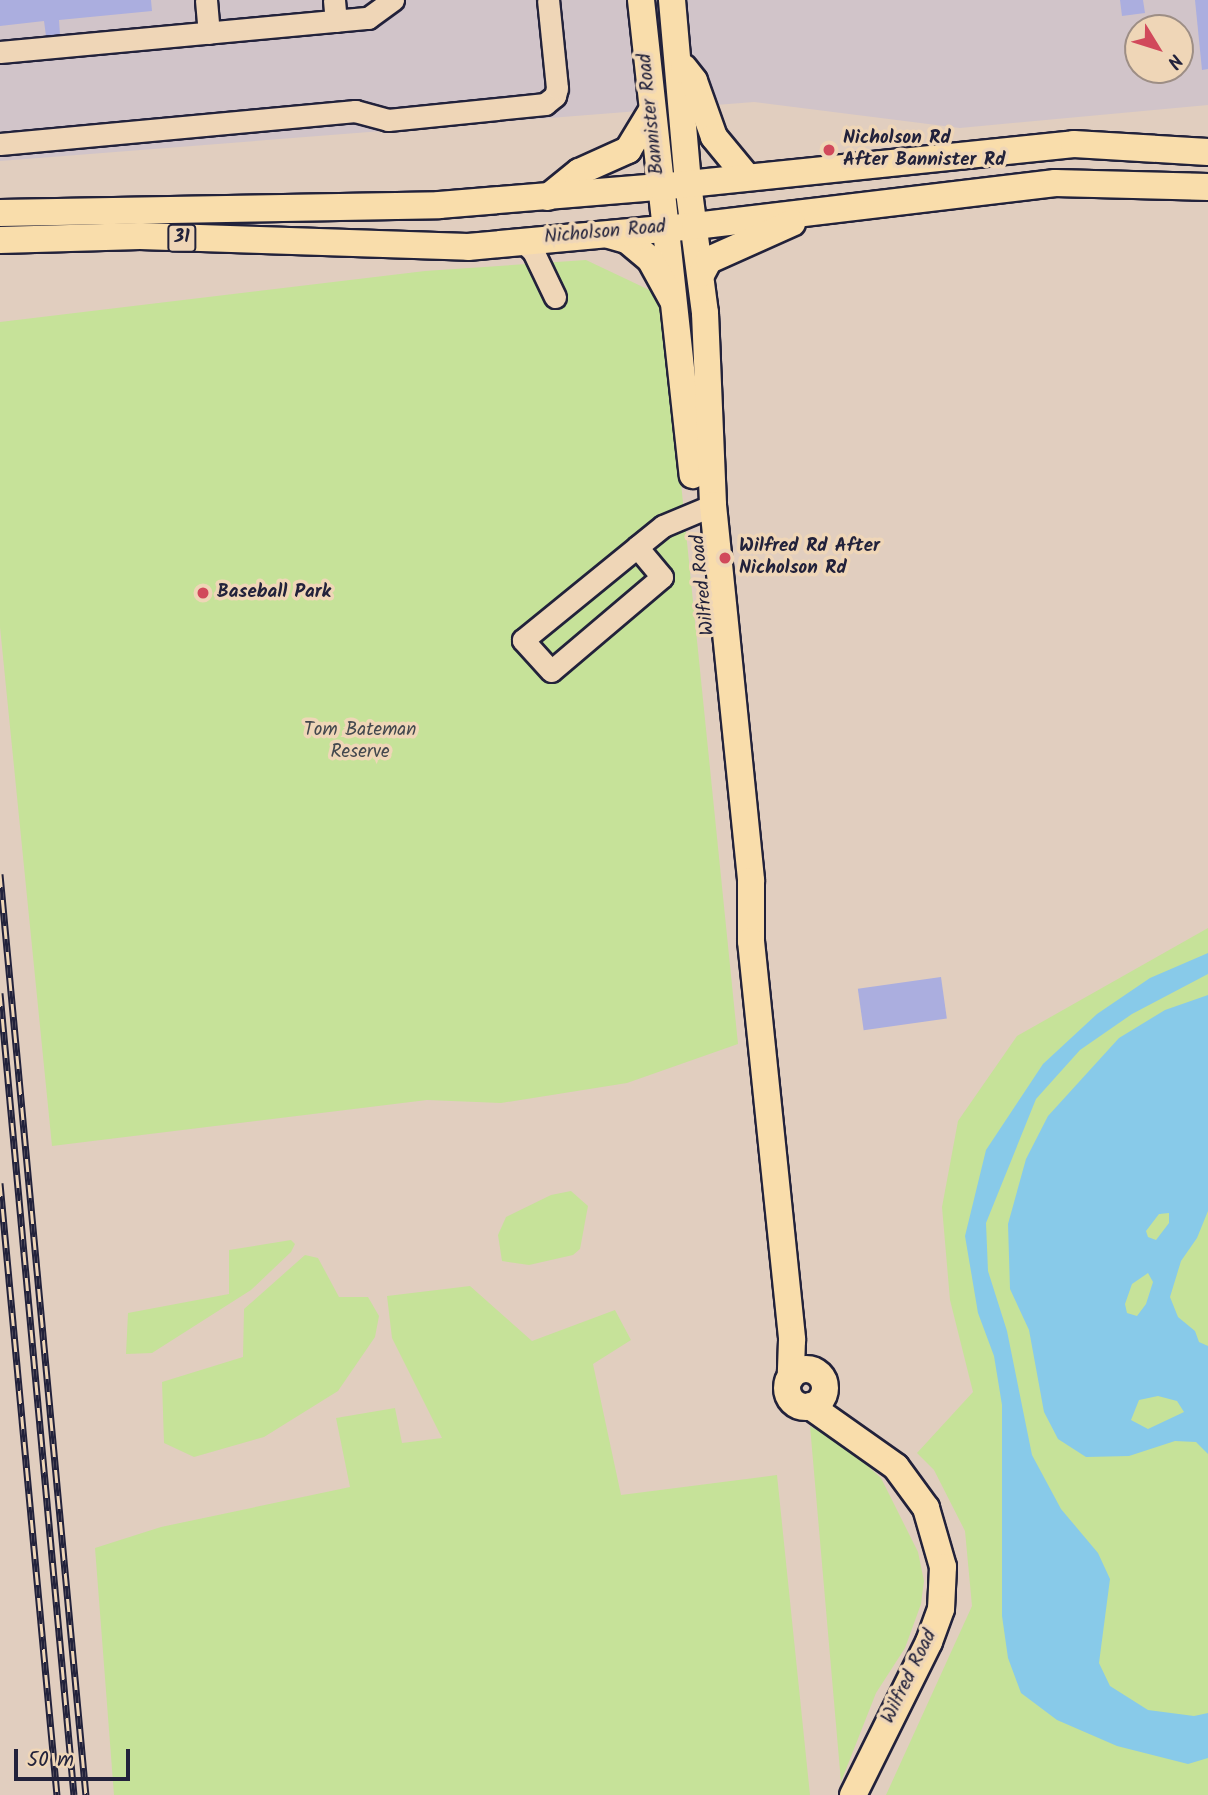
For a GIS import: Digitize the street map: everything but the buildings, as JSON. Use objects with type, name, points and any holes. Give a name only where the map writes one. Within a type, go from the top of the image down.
[{"type":"main road","name":"Bannister Road","points":[[641,0],[659,187],[667,228]]},
{"type":"main road","name":"Bannister Road","points":[[672,0],[688,184],[695,226]]},
{"type":"main road","points":[[678,60],[694,81],[714,137],[747,177]]},
{"type":"main road","points":[[548,197],[579,172],[628,150],[651,112]]},
{"type":"main road","name":"31","points":[[0,213],[373,208],[548,197],[1074,144],[1208,152]]},
{"type":"main road","name":"Nicholson Road","points":[[0,240],[140,236],[377,247],[468,247],[695,226],[1055,183],[1208,187]]},
{"type":"main road","points":[[702,274],[709,260],[819,211]]},
{"type":"main road","name":"Wilfred Road","points":[[695,226],[702,274],[705,507]]},
{"type":"main road","name":"Wilfred Road","points":[[667,228],[751,881],[751,941],[792,1340],[800,1373],[822,1379],[816,1401],[841,1426],[896,1467],[918,1495],[936,1532],[944,1588],[929,1642],[853,1795]]},
{"type":"main road","points":[[604,233],[638,246],[650,259],[676,307]]},
{"type":"lane","points":[[206,0],[209,33]]},
{"type":"lane","points":[[0,52],[209,33],[335,11],[375,17],[393,0]]},
{"type":"lane","points":[[0,144],[355,111],[388,120],[545,104],[555,96],[557,88],[548,0]]},
{"type":"lane","points":[[522,240],[533,251],[555,297]]},
{"type":"lane","points":[[637,547],[662,577],[551,671],[523,640],[637,547],[663,526],[705,507]]},
{"type":"shaded area","points":[[0,0],[1208,0],[1208,105],[960,128],[754,102],[0,161]]},
{"type":"green space","name":"Tom Bateman Reserve","points":[[586,260],[662,296],[738,1044],[627,1083],[501,1103],[427,1100],[52,1146],[0,627],[0,322],[425,271]]},
{"type":"green space","points":[[1208,928],[1208,1795],[886,1795],[972,1606],[965,1531],[934,1470],[917,1453],[973,1392],[950,1300],[942,1207],[958,1121],[1017,1036]]},
{"type":"green space","points":[[571,1191],[588,1206],[580,1249],[573,1255],[529,1265],[502,1261],[498,1235],[506,1217],[551,1195]]},
{"type":"green space","points":[[291,1240],[295,1244],[291,1252],[251,1290],[152,1353],[126,1354],[128,1313],[229,1294],[229,1250]]},
{"type":"green space","points":[[305,1255],[318,1258],[339,1297],[368,1297],[379,1316],[375,1337],[338,1391],[264,1437],[194,1457],[164,1443],[162,1382],[243,1357],[244,1309]]},
{"type":"green space","points":[[470,1286],[532,1341],[615,1310],[631,1340],[593,1364],[621,1495],[777,1475],[810,1795],[114,1795],[95,1548],[161,1527],[350,1487],[336,1418],[395,1408],[402,1443],[442,1438],[392,1338],[387,1296]]},
{"type":"green space","points":[[810,1426],[849,1449],[881,1478],[918,1552],[924,1581],[921,1604],[905,1648],[876,1693],[841,1782]]},
{"type":"water","points":[[1208,953],[1208,974],[1132,1014],[1080,1050],[1036,1099],[986,1223],[988,1271],[1007,1331],[1032,1455],[1061,1509],[1098,1553],[1110,1579],[1099,1663],[1110,1686],[1148,1710],[1194,1716],[1208,1713],[1208,1758],[1188,1764],[1117,1746],[1057,1720],[1021,1693],[1008,1658],[1002,1616],[1002,1405],[994,1356],[978,1313],[965,1236],[986,1150],[1043,1064],[1097,1014],[1150,978]]},
{"type":"water","points":[[1208,995],[1208,1211],[1197,1238],[1181,1261],[1170,1297],[1178,1317],[1195,1331],[1199,1342],[1208,1346],[1208,1454],[1196,1442],[1175,1441],[1129,1456],[1086,1457],[1058,1439],[1044,1412],[1029,1330],[1010,1289],[1008,1224],[1026,1159],[1048,1116],[1119,1038],[1165,1010]],"holes":[[[1169,1213],[1169,1223],[1156,1240],[1148,1237],[1146,1231],[1159,1214]],[[1148,1273],[1153,1282],[1146,1304],[1137,1316],[1127,1313],[1125,1304],[1132,1284]],[[1158,1396],[1177,1401],[1184,1412],[1148,1429],[1131,1420],[1139,1400]]]},
{"type":"railway","points":[[0,874],[86,1795]]},
{"type":"railway","points":[[0,993],[74,1795]]},
{"type":"railway","points":[[0,1183],[57,1795]]},
{"type":"place","name":"Nicholson Rd After Bannister Rd","points":[[829,150]]},
{"type":"place","name":"Wilfred Rd After Nicholson Rd","points":[[725,558]]},
{"type":"place","name":"Baseball Park","points":[[203,593]]}]
